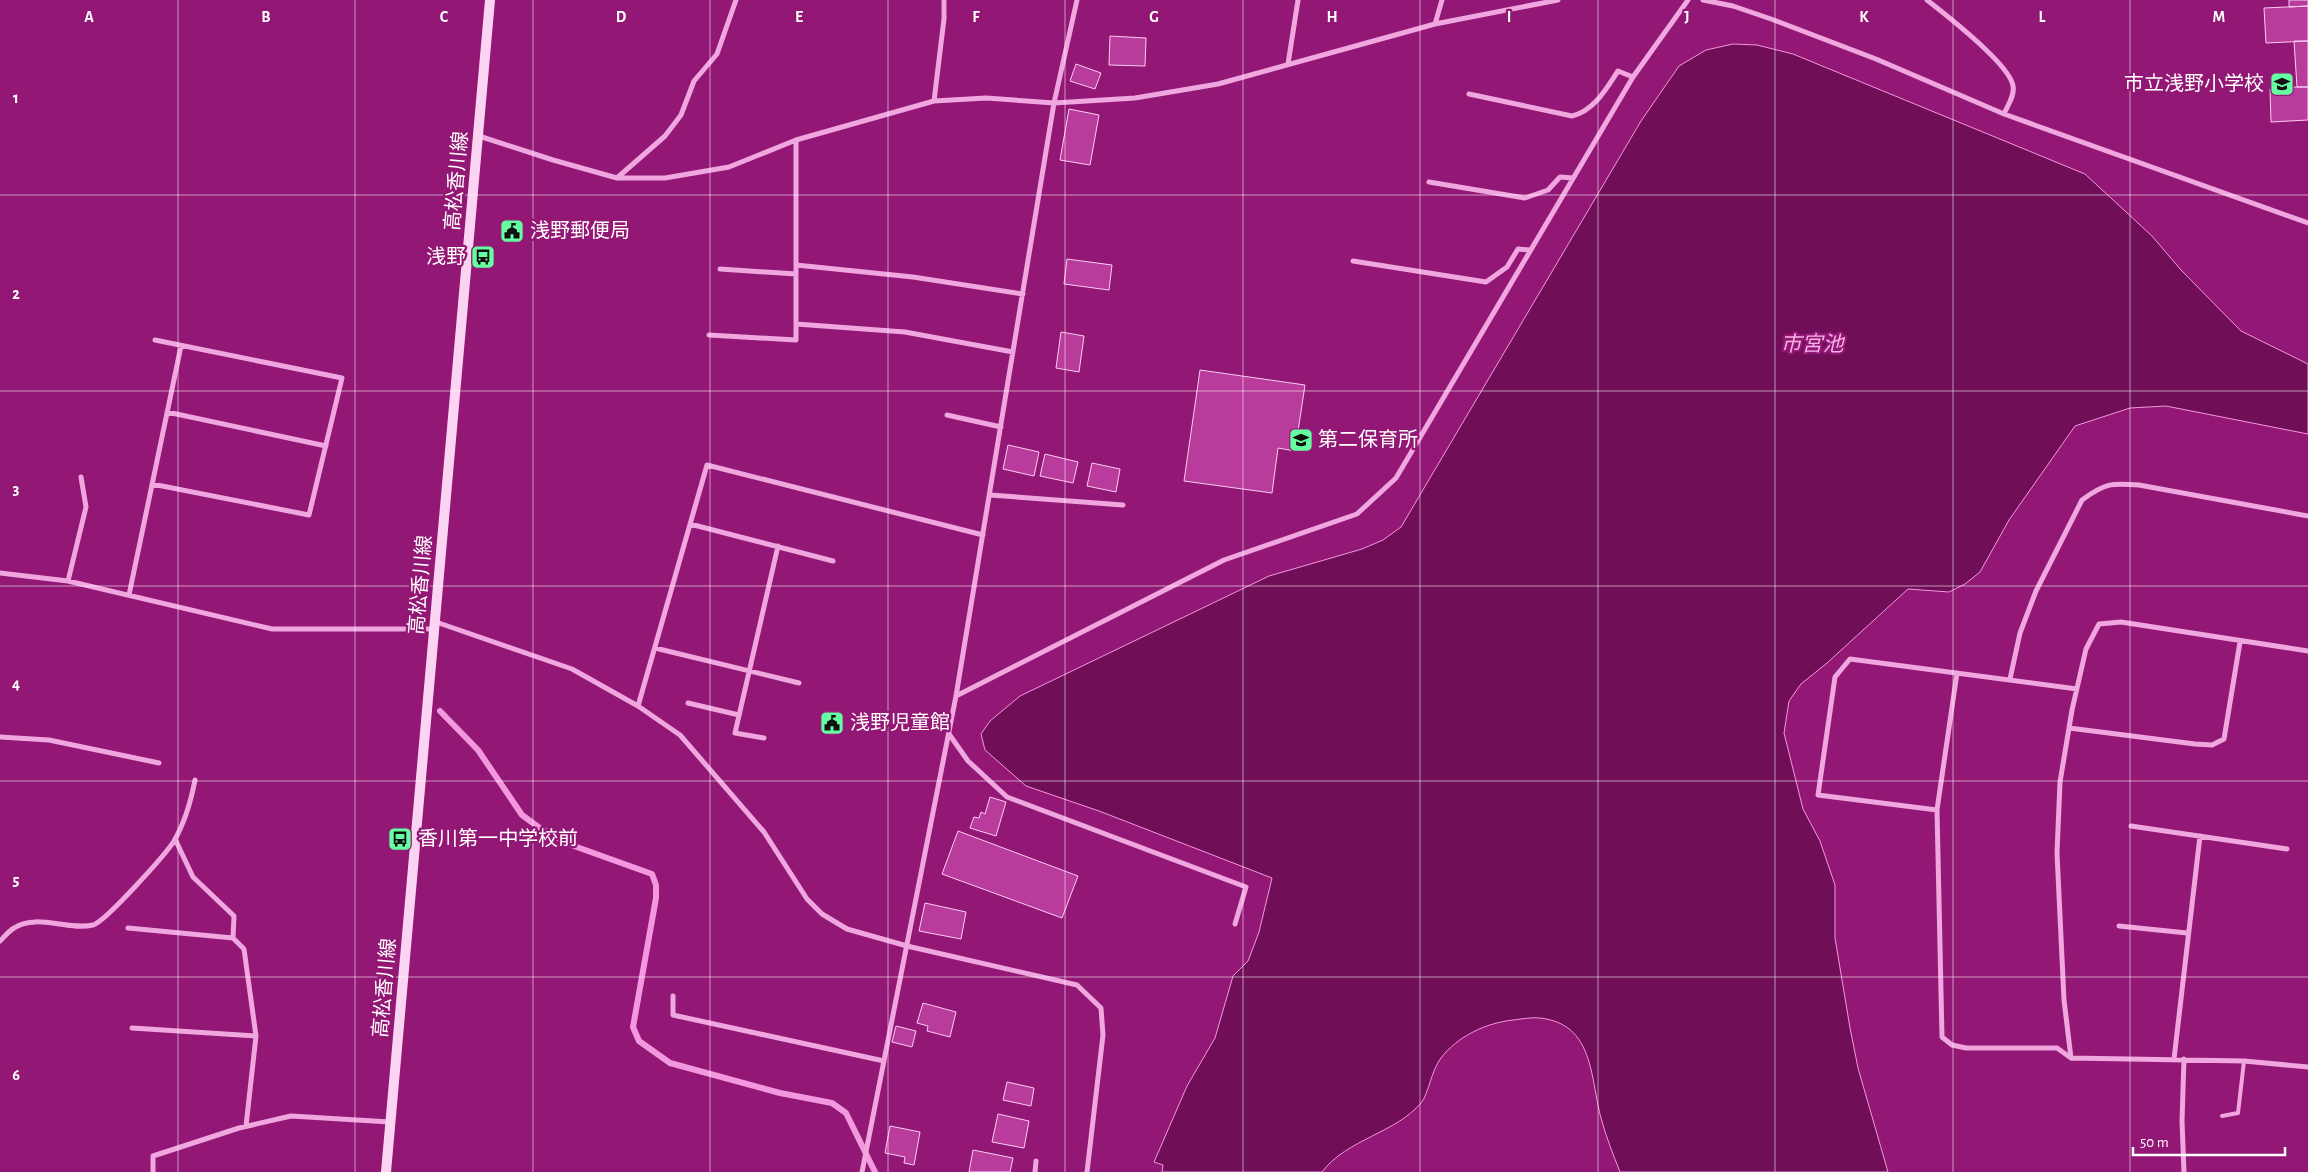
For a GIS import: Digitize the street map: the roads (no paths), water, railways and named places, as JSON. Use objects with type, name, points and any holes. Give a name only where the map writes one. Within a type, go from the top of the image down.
[{"type":"main road","name":"高松香川線","points":[[386,1172],[490,0]]},
{"type":"street","points":[[618,178],[665,136],[681,115],[694,81],[717,54],[736,0]]},
{"type":"street","points":[[934,101],[944,19],[944,0]]},
{"type":"street","points":[[862,1172],[956,696],[1054,103],[1077,0]]},
{"type":"street","points":[[1288,64],[1298,0]]},
{"type":"street","points":[[1435,24],[1442,0]]},
{"type":"street","points":[[479,136],[553,160],[618,178],[665,178],[729,166],[796,140],[934,101],[986,98],[1054,103],[1135,98],[1218,84],[1435,24],[1544,1],[1558,0]]},
{"type":"street","points":[[956,696],[1224,560],[1357,514],[1396,478],[1632,77],[1688,0]]},
{"type":"street","points":[[1703,0],[1752,13],[1867,56],[2004,114],[2308,223]]},
{"type":"street","points":[[1926,0],[1952,20],[2010,74],[2014,93],[2004,114]]},
{"type":"street","points":[[1469,94],[1572,116],[1584,114],[1601,95],[1618,71],[1632,77]]},
{"type":"street","points":[[709,335],[796,340],[796,140]]},
{"type":"street","points":[[1429,182],[1525,198],[1548,190],[1560,177],[1573,178]]},
{"type":"street","points":[[1353,261],[1486,282],[1507,267],[1518,249],[1530,250]]},
{"type":"street","points":[[796,265],[914,277],[1023,294]]},
{"type":"street","points":[[720,269],[796,274]]},
{"type":"street","points":[[796,324],[905,332],[1013,352]]},
{"type":"street","points":[[152,484],[309,515],[342,378],[155,340]]},
{"type":"street","points":[[129,595],[181,346]]},
{"type":"street","points":[[167,412],[326,446]]},
{"type":"street","points":[[947,415],[1001,427]]},
{"type":"street","points":[[638,706],[707,465],[983,535]]},
{"type":"street","points":[[68,581],[86,507],[81,477]]},
{"type":"street","points":[[2010,679],[2020,633],[2036,591],[2082,500],[2094,491],[2112,483],[2139,485],[2308,516]]},
{"type":"street","points":[[990,495],[1123,505]]},
{"type":"street","points":[[690,524],[833,561]]},
{"type":"street","points":[[764,738],[735,733],[778,546]]},
{"type":"street","points":[[0,573],[68,581],[272,629],[436,625],[572,669],[638,706],[680,735],[764,832],[807,899],[822,914],[847,929],[907,946],[1077,985],[1101,1008],[1103,1035],[1087,1172]]},
{"type":"street","points":[[2071,1058],[2064,1000],[2057,853],[2060,782],[2069,728],[2086,649],[2100,624],[2121,622],[2240,642],[2308,651]]},
{"type":"street","points":[[2069,728],[2195,744],[2212,745],[2224,739],[2240,642]]},
{"type":"street","points":[[655,648],[798,683]]},
{"type":"street","points":[[1937,810],[1818,795],[1835,677],[1850,659],[2077,689]]},
{"type":"street","points":[[1958,673],[1937,810],[1942,1037],[1952,1046],[1966,1048],[2057,1048],[2071,1058],[2244,1061],[2308,1067]]},
{"type":"street","points":[[688,703],[739,715]]},
{"type":"street","points":[[949,734],[968,761],[1006,797],[1246,887],[1235,924]]},
{"type":"street","points":[[0,737],[49,740],[159,763]]},
{"type":"street","points":[[0,941],[14,927],[32,922],[80,926],[95,925],[108,916],[140,879],[161,859],[175,839],[191,802],[195,780]]},
{"type":"street","points":[[2131,826],[2287,850]]},
{"type":"street","points":[[2174,1059],[2187,933],[2200,836]]},
{"type":"street","points":[[175,839],[193,877],[234,916],[233,938]]},
{"type":"street","points":[[2118,926],[2187,933]]},
{"type":"street","points":[[128,928],[233,938],[244,949],[256,1036],[246,1126]]},
{"type":"street","points":[[673,996],[674,1015],[884,1060]]},
{"type":"street","points":[[132,1028],[256,1036]]},
{"type":"street","points":[[2184,1059],[2182,1122],[2184,1172]]},
{"type":"street","points":[[153,1172],[154,1156],[246,1126],[291,1116],[390,1122]]},
{"type":"street","points":[[1035,1172],[1036,1161]]},
{"type":"lane","points":[[2222,1116],[2238,1113],[2244,1061]]},
{"type":"water","name":"市宮池","points":[[1733,44],[1757,45],[1793,54],[2085,174],[2152,236],[2181,270],[2241,331],[2308,364],[2308,434],[2166,406],[2130,408],[2075,426],[2009,520],[1980,572],[1965,584],[1949,592],[1908,589],[1827,663],[1801,684],[1789,701],[1784,733],[1803,809],[1820,841],[1835,885],[1835,938],[1850,1028],[1858,1068],[1888,1172],[1620,1172],[1603,1125],[1587,1055],[1580,1041],[1571,1030],[1558,1022],[1534,1018],[1493,1024],[1464,1037],[1441,1058],[1424,1099],[1411,1113],[1344,1152],[1322,1172],[1162,1172],[1163,1165],[1154,1162],[1187,1086],[1215,1038],[1233,976],[1248,961],[1259,932],[1272,878],[1099,811],[1026,786],[985,750],[981,734],[990,721],[1020,696],[1269,576],[1362,549],[1383,540],[1401,527],[1641,121],[1679,66],[1706,50]]},
{"type":"waterway","points":[[440,711],[478,750],[522,815],[541,829],[574,846],[652,874],[656,885],[656,898],[633,1027],[639,1041],[670,1063],[780,1093],[832,1103],[846,1113],[875,1172]]},
{"type":"place","name":"市立浅野小学校","points":[[2282,84]]},
{"type":"place","name":"浅野郵便局","points":[[512,231]]},
{"type":"place","name":"浅野","points":[[483,257]]},
{"type":"place","name":"第二保育所","points":[[1301,440]]},
{"type":"place","name":"浅野児童館","points":[[832,723]]},
{"type":"place","name":"香川第一中学校前","points":[[400,839]]}]
